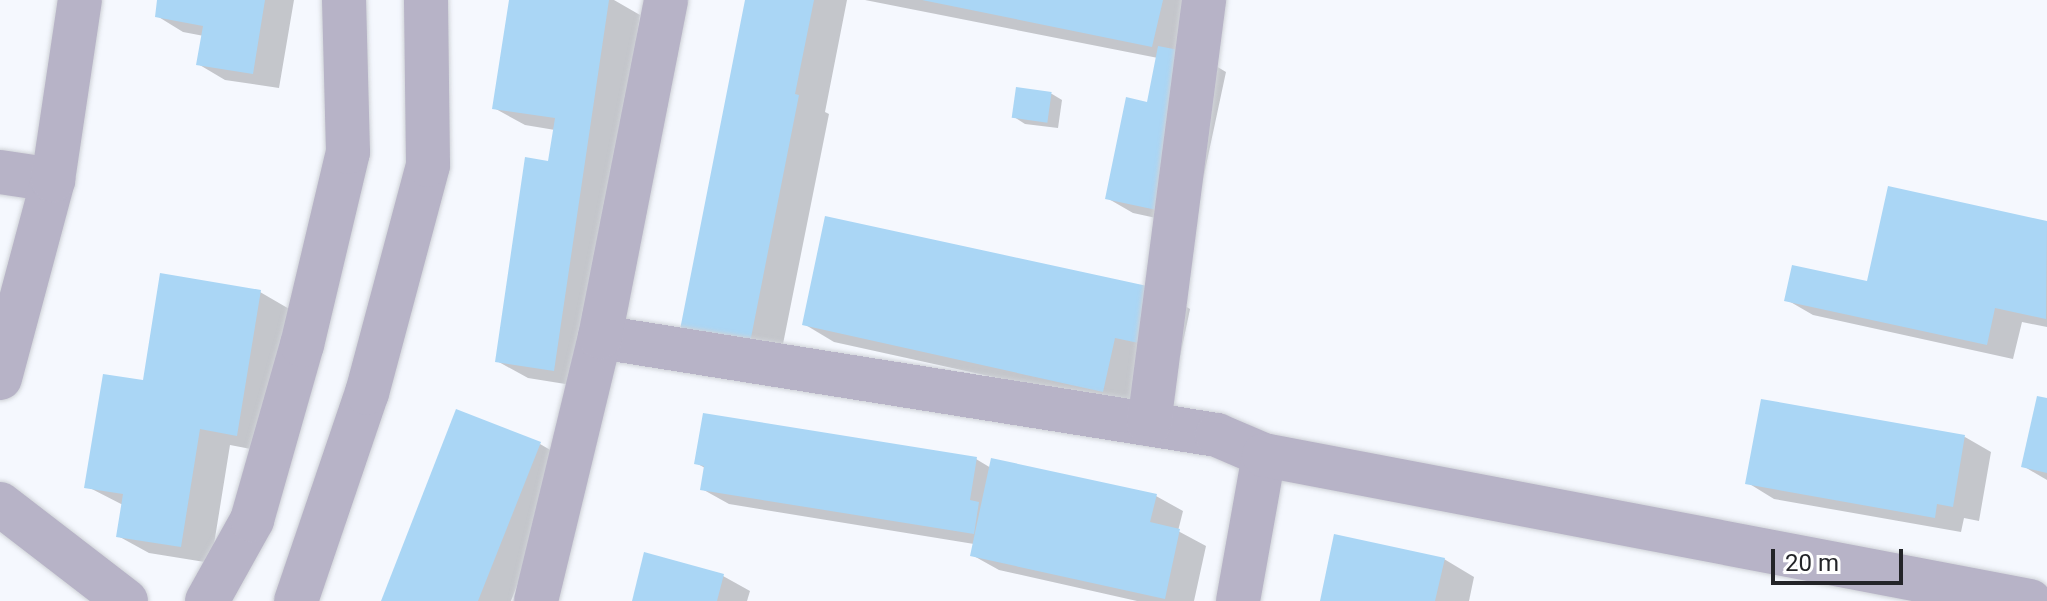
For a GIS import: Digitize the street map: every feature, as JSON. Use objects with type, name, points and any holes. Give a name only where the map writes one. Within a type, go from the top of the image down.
[{"type":"street","points":[[0,378],[53,180],[80,0]]},
{"type":"street","points":[[207,601],[252,520],[302,345],[348,152],[344,0]]},
{"type":"street","points":[[296,601],[367,393],[428,165],[426,0]]},
{"type":"street","points":[[536,601],[600,337],[666,0]]},
{"type":"street","points":[[1149,424],[1204,0]]},
{"type":"street","points":[[0,172],[53,180]]},
{"type":"street","points":[[600,337],[1217,435],[1264,455],[1939,594],[2030,601]]},
{"type":"street","points":[[1238,601],[1264,455]]},
{"type":"street","points":[[0,504],[126,601]]},
{"type":"building","points":[[157,0],[265,0],[253,74],[196,65],[203,26],[155,17]]},
{"type":"building","points":[[509,0],[609,0],[554,371],[495,362],[525,157],[548,161],[555,118],[492,109]]},
{"type":"building","points":[[745,0],[814,0],[795,94],[799,95],[745,368],[675,355]]},
{"type":"building","points":[[922,0],[1163,0],[1152,47]]},
{"type":"building","points":[[1158,46],[1200,54],[1166,212],[1105,199],[1126,97],[1147,102]]},
{"type":"building","points":[[1016,87],[1052,92],[1047,123],[1012,118]]},
{"type":"building","points":[[1888,186],[2047,221],[2046,319],[1995,308],[1987,345],[1784,301],[1792,265],[1867,281]]},
{"type":"building","points":[[825,216],[1161,289],[1148,345],[1115,338],[1103,392],[802,325]]},
{"type":"building","points":[[160,273],[261,290],[237,436],[200,429],[181,547],[116,537],[123,494],[84,488],[103,374],[143,380]]},
{"type":"building","points":[[2037,396],[2047,398],[2047,473],[2021,467]]},
{"type":"building","points":[[1761,399],[1965,435],[1953,507],[1937,504],[1935,518],[1745,484]]},
{"type":"building","points":[[456,409],[541,442],[478,601],[381,601]]},
{"type":"building","points":[[703,413],[977,457],[970,500],[979,502],[974,534],[700,490],[704,466],[694,464]]},
{"type":"building","points":[[991,458],[1157,494],[1150,522],[1180,529],[1165,599],[970,556]]},
{"type":"building","points":[[1334,534],[1445,558],[1435,601],[1320,601]]},
{"type":"building","points":[[644,552],[724,574],[717,601],[632,601]]}]
